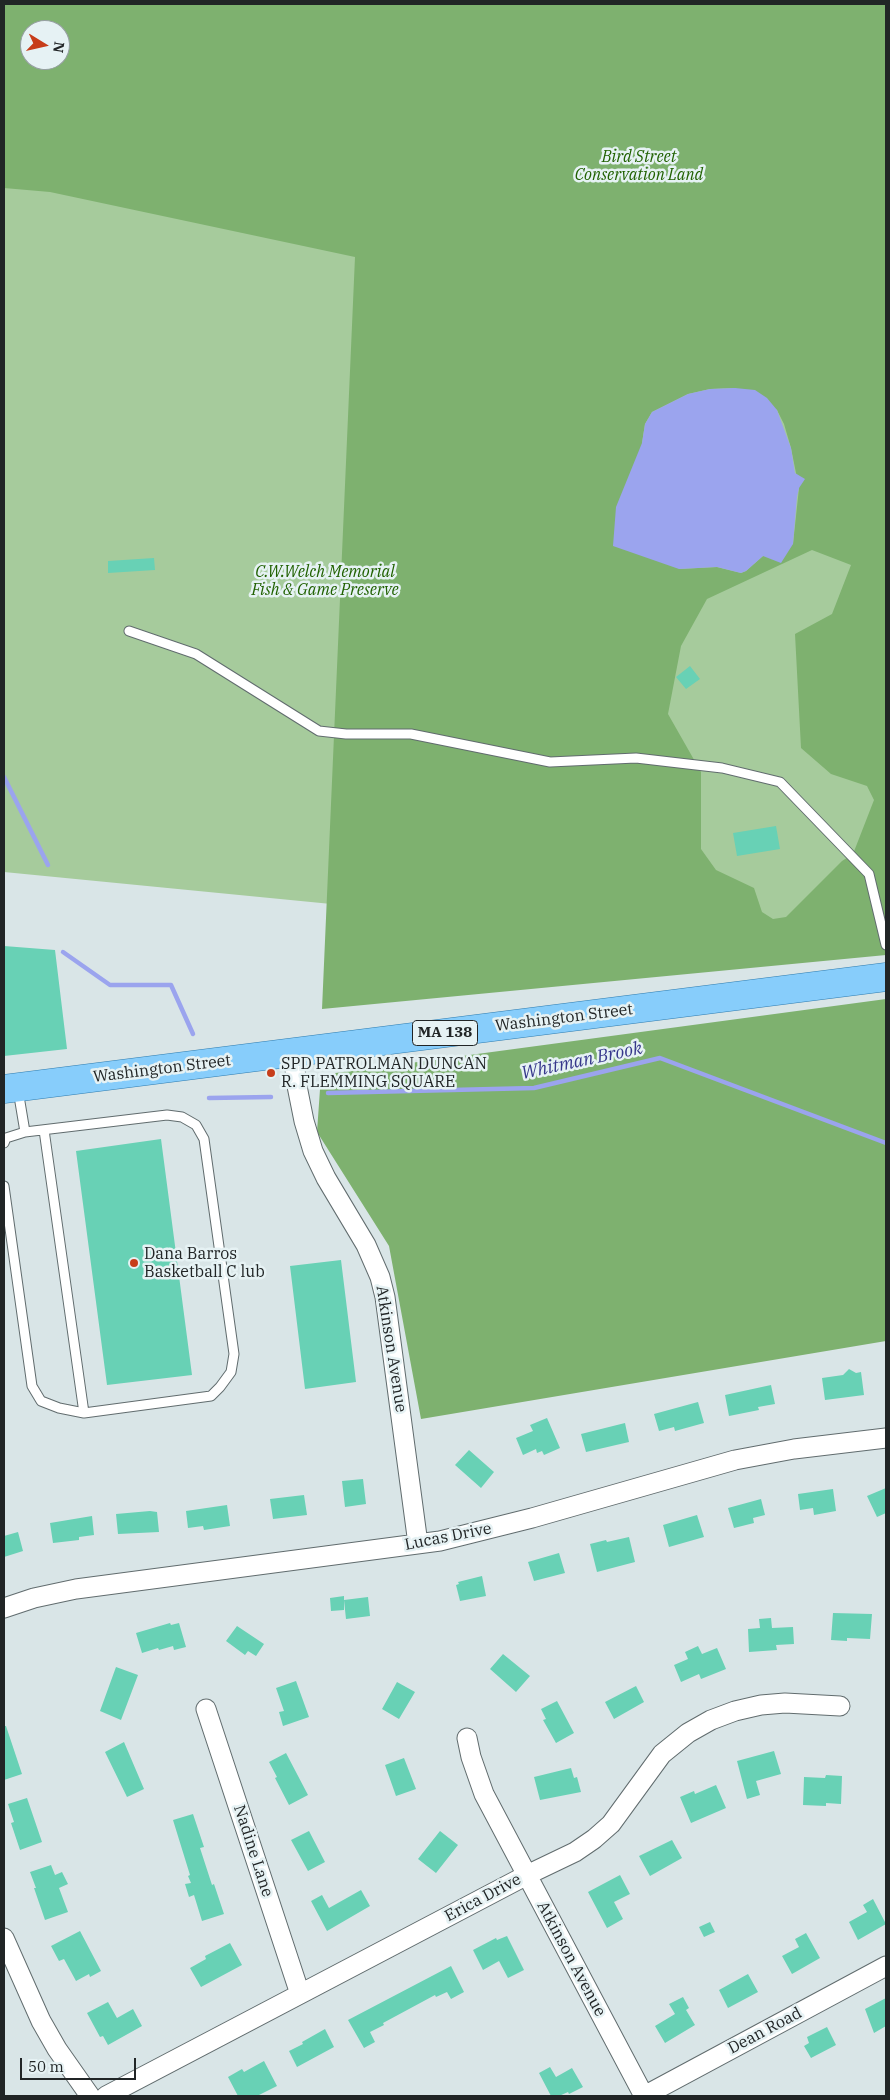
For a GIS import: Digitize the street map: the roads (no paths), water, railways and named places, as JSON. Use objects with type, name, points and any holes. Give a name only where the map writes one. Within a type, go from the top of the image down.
[{"type":"main road","name":"Washington Street","points":[[11,1088],[886,977]]},
{"type":"street","name":"Atkinson Avenue","points":[[294,1053],[297,1086],[313,1151],[326,1178],[366,1244],[380,1277],[385,1297],[418,1544]]},
{"type":"street","name":"Lucas Drive","points":[[4,1608],[34,1598],[76,1589],[418,1544],[483,1531],[735,1460],[794,1449],[886,1438]]},
{"type":"street","name":"Erica Drive","points":[[106,2096],[526,1875],[575,1852],[594,1839],[610,1824],[662,1754],[696,1729],[736,1711],[761,1705],[840,1706]]},
{"type":"street","name":"Nadine Lane","points":[[206,1709],[300,1994]]},
{"type":"street","name":"Atkinson Avenue","points":[[467,1738],[471,1757],[484,1794],[644,2096]]},
{"type":"street","points":[[4,1938],[41,2021],[57,2049],[90,2096]]},
{"type":"street","name":"Dean Road","points":[[644,2096],[886,1966]]},
{"type":"lane","points":[[129,631],[196,654],[319,731],[346,734],[411,734],[550,762],[636,758],[722,768],[780,782],[868,874],[886,945]]},
{"type":"lane","points":[[11,1088],[25,1132]]},
{"type":"lane","points":[[4,1143],[6,1138],[25,1132],[167,1115],[182,1117],[196,1126],[204,1138],[234,1354],[231,1372],[211,1396],[84,1413],[59,1408],[41,1400],[32,1386],[4,1186]]},
{"type":"lane","points":[[44,1130],[84,1413]]},
{"type":"water","points":[[735,388],[755,390],[767,398],[777,410],[791,448],[795,473],[805,479],[799,488],[797,497],[793,544],[781,563],[763,556],[741,573],[717,567],[679,569],[613,546],[616,507],[642,443],[645,424],[652,412],[688,394],[710,389]]},
{"type":"waterway","name":"Whitman Brook","points":[[4,777],[48,865]]},
{"type":"waterway","name":"Whitman Brook","points":[[63,952],[110,985],[171,985],[193,1034]]},
{"type":"waterway","name":"Whitman Brook","points":[[328,1093],[534,1088],[660,1058],[886,1143]]},
{"type":"waterway","name":"Whitman Brook","points":[[209,1098],[271,1097]]},
{"type":"place","name":"SPD PATROLMAN DUNCAN R. FLEMMING SQUARE","points":[[271,1073]]},
{"type":"place","name":"Dana Barros Basketball C lub","points":[[134,1263]]},
{"type":"park label","name":"Bird Street Conservation Land","points":[[639,166]]},
{"type":"park label","name":"C.W.Welch Memorial Fish & Game Preserve","points":[[325,581]]}]
